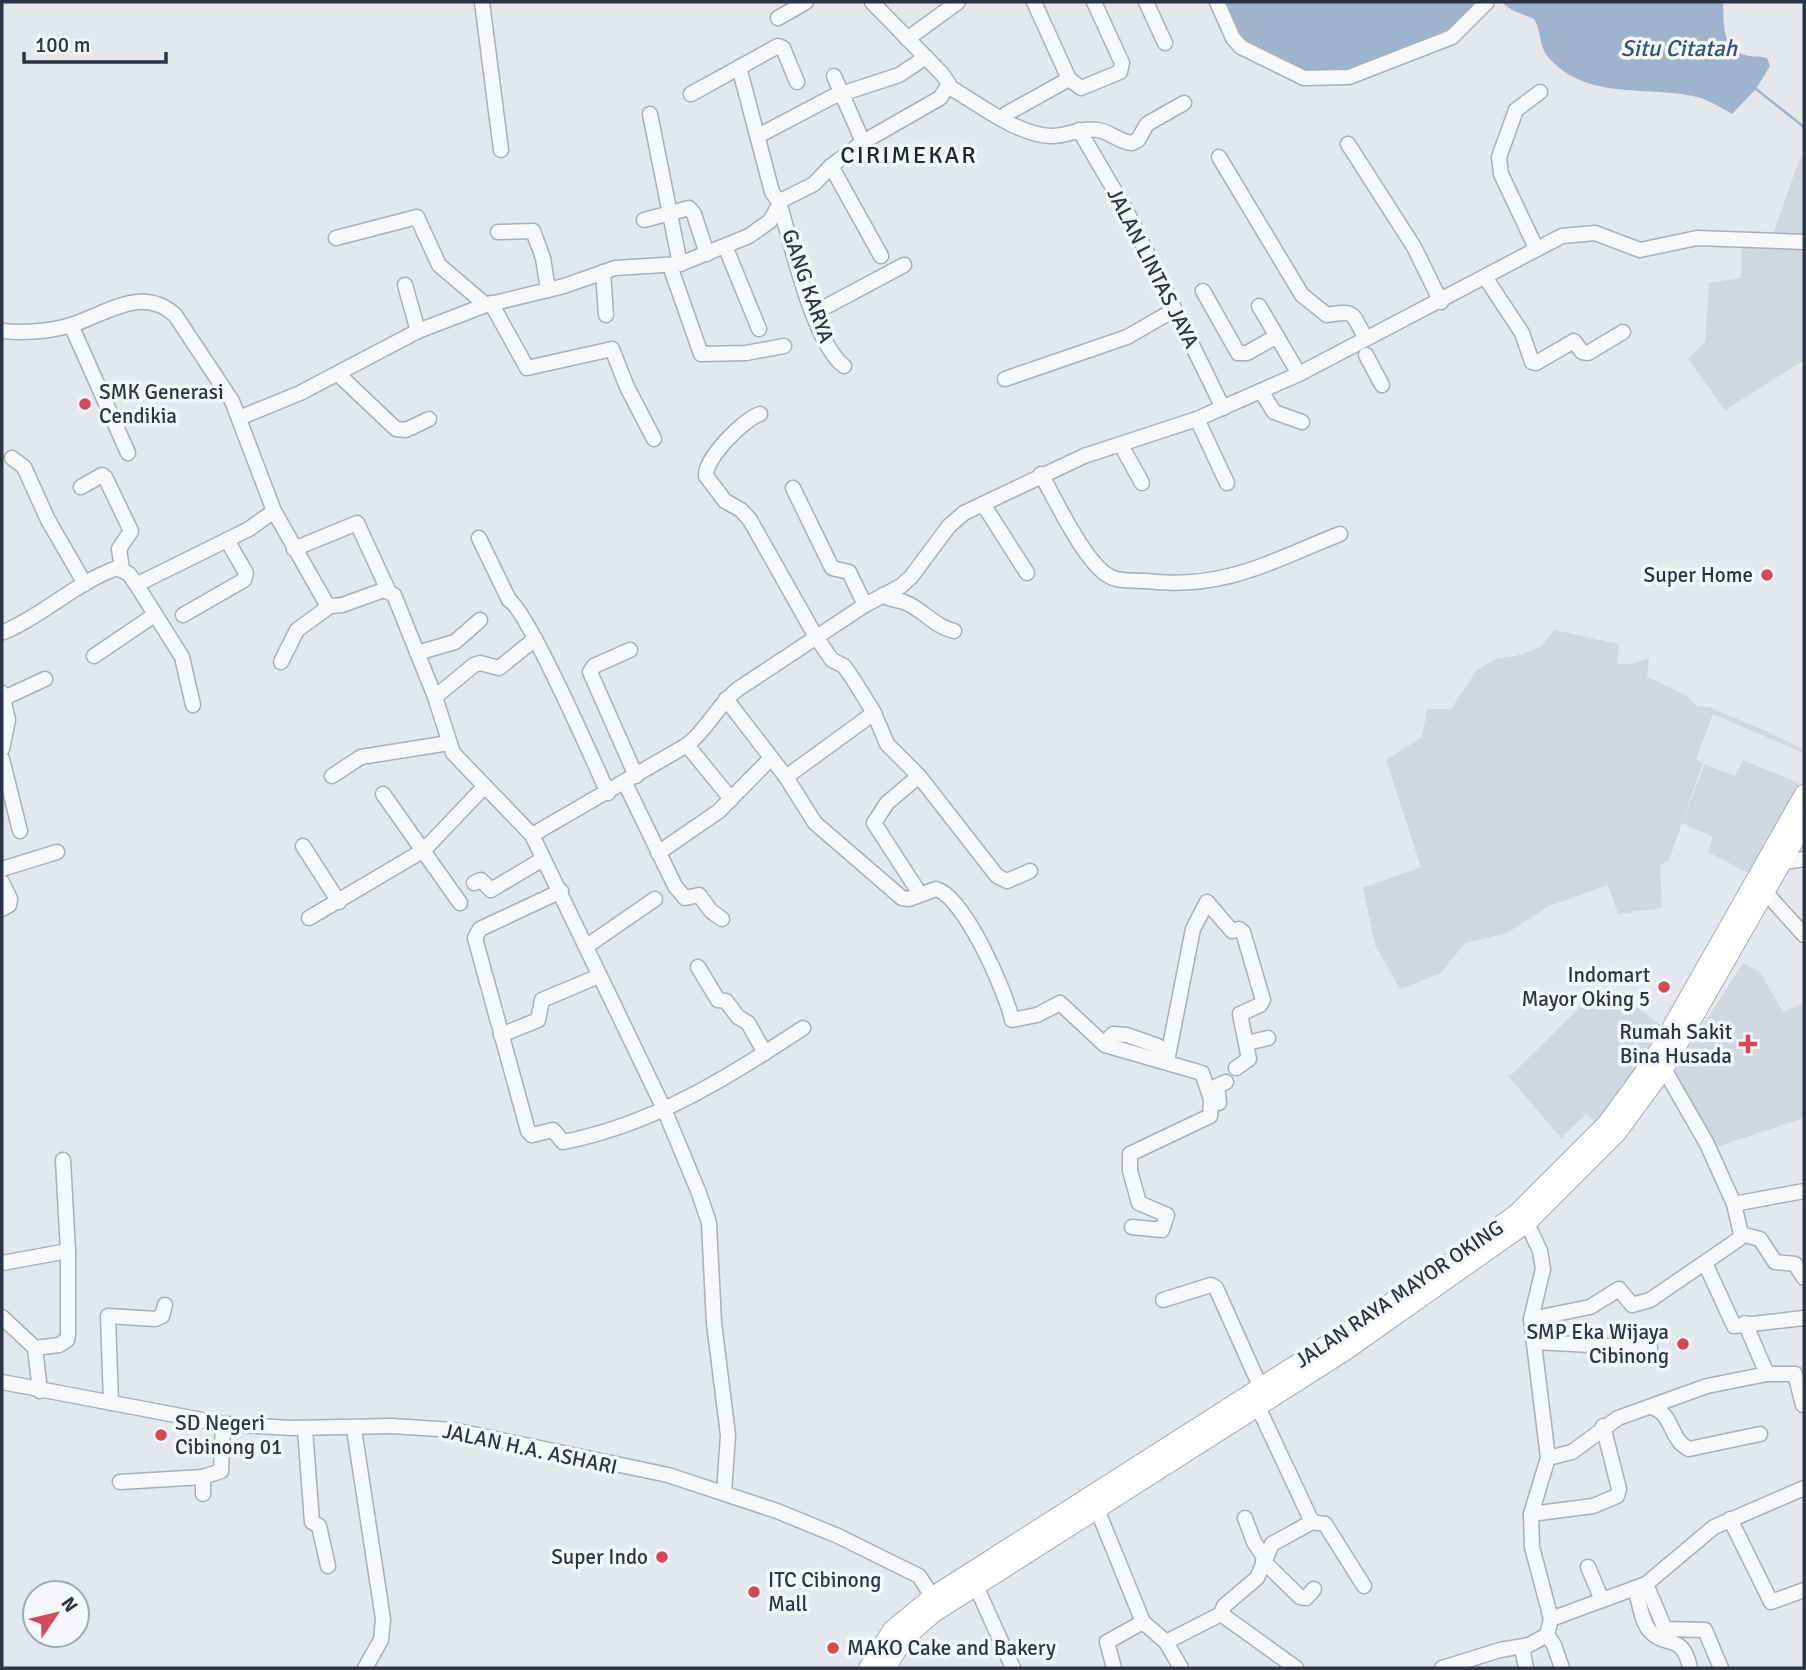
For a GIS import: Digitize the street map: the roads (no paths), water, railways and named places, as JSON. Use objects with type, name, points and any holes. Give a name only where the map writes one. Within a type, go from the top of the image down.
[{"type":"main road","name":"JALAN RAYA MAYOR OKING","points":[[868,1668],[891,1630],[1120,1485],[1261,1386],[1339,1346],[1527,1223],[1617,1133],[1664,1069],[1746,916],[1804,794]]},
{"type":"main road","name":"JALAN RAYA MAYOR OKING","points":[[886,1668],[905,1638],[937,1603],[976,1586],[1097,1509],[1120,1485],[1258,1407],[1494,1232],[1589,1143],[1653,1060],[1746,916],[1766,894],[1804,824]]},
{"type":"street","points":[[482,2],[501,150]]},
{"type":"street","points":[[778,18],[806,2]]},
{"type":"street","points":[[873,2],[926,57],[949,86],[1032,132],[1051,136],[1079,130],[1101,130],[1117,140],[1132,144],[1138,140],[1147,124],[1184,103]]},
{"type":"street","points":[[907,39],[958,2]]},
{"type":"street","points":[[1034,2],[1069,79],[1077,87],[1084,88],[1121,69],[1122,62],[1094,2]]},
{"type":"street","points":[[1146,2],[1166,43]]},
{"type":"street","points":[[1217,2],[1233,38],[1241,47],[1304,78],[1349,77],[1452,37],[1487,2]]},
{"type":"street","points":[[691,94],[780,46],[797,82]]},
{"type":"street","points":[[758,136],[815,105],[898,75],[926,57]]},
{"type":"street","name":"GANG KARYA","points":[[739,68],[772,192],[779,202],[814,313],[825,343],[844,366]]},
{"type":"street","points":[[834,76],[863,142]]},
{"type":"street","points":[[1006,114],[1069,79]]},
{"type":"street","points":[[239,418],[338,374],[418,331],[489,304],[548,290],[621,267],[675,265],[725,246],[763,227],[774,217],[779,202],[814,184],[831,166],[863,142],[931,104],[949,86]]},
{"type":"street","points":[[1536,248],[1499,163],[1516,110],[1540,92]]},
{"type":"street","points":[[650,114],[671,210],[675,265],[701,354],[746,353],[784,346]]},
{"type":"street","name":"JALAN LINTAS JAYA","points":[[1079,130],[1126,210],[1223,408]]},
{"type":"street","points":[[1348,144],[1415,247],[1441,302]]},
{"type":"street","points":[[1219,157],[1302,295],[1327,316],[1344,311],[1350,313],[1382,384]]},
{"type":"street","points":[[831,166],[881,256]]},
{"type":"street","points":[[644,220],[685,207],[692,210],[707,254]]},
{"type":"street","points":[[336,238],[417,217],[439,265],[489,304],[527,368],[612,349],[627,387],[654,439]]},
{"type":"street","points":[[498,232],[533,231],[548,290]]},
{"type":"street","points":[[531,835],[608,793],[687,744],[702,733],[726,699],[911,577],[957,519],[1041,474],[1197,419],[1364,347],[1536,248],[1562,236],[1595,233],[1640,250],[1698,239],[1804,242]]},
{"type":"street","points":[[725,246],[759,329]]},
{"type":"street","points":[[814,313],[904,265]]},
{"type":"street","points":[[603,272],[606,315]]},
{"type":"street","points":[[1485,277],[1522,333],[1532,362],[1536,363],[1574,341],[1582,352],[1588,353],[1623,331]]},
{"type":"street","points":[[405,285],[418,331]]},
{"type":"street","points":[[1203,290],[1238,353],[1247,352],[1277,336]]},
{"type":"street","points":[[2,331],[31,331],[71,325],[113,306],[143,301],[165,306],[175,315],[213,371],[239,418],[274,511],[330,606]]},
{"type":"street","points":[[1259,306],[1299,374]]},
{"type":"street","points":[[1006,379],[1127,337],[1174,310]]},
{"type":"street","points":[[71,325],[128,453]]},
{"type":"street","points":[[338,374],[396,429],[406,430],[429,419]]},
{"type":"street","points":[[1261,391],[1275,412],[1302,422]]},
{"type":"street","points":[[760,414],[747,419],[725,443],[707,466],[706,476],[725,501],[741,510],[750,520],[816,638],[832,660],[844,666],[874,713],[887,744],[919,776],[997,876],[1007,881],[1030,872]]},
{"type":"street","points":[[1197,419],[1227,483]]},
{"type":"street","points":[[1121,445],[1142,483]]},
{"type":"street","points":[[12,458],[24,467],[48,520],[85,583]]},
{"type":"street","points":[[1041,474],[1083,547],[1103,572],[1114,578],[1173,584],[1208,583],[1240,574],[1340,534]]},
{"type":"street","points":[[81,487],[102,475],[105,477],[131,531],[119,550],[122,569],[135,584],[153,616],[182,657],[193,705]]},
{"type":"street","points":[[793,488],[832,568],[849,572],[865,605]]},
{"type":"street","points":[[983,504],[1027,573]]},
{"type":"street","points":[[135,584],[227,540],[274,511]]},
{"type":"street","points":[[294,549],[357,523],[388,590],[397,600],[435,697],[449,743],[459,763],[531,835],[561,891],[664,1109],[709,1223],[714,1323],[728,1435],[724,1493]]},
{"type":"street","points":[[479,538],[507,596],[518,606],[535,639],[608,793]]},
{"type":"street","points":[[183,615],[244,580],[247,573],[227,540]]},
{"type":"street","points":[[2,633],[33,619],[85,583],[114,569],[122,569]]},
{"type":"street","points":[[281,662],[296,630],[330,606],[388,590]]},
{"type":"street","points":[[883,594],[891,600],[906,603],[940,627],[954,631]]},
{"type":"street","points":[[94,656],[153,616]]},
{"type":"street","points":[[416,653],[455,642],[480,620]]},
{"type":"street","points":[[435,697],[474,665],[480,663],[499,668],[535,639]]},
{"type":"street","points":[[630,650],[594,666],[590,672],[658,853],[683,897],[699,895],[711,911],[722,919]]},
{"type":"street","points":[[2,749],[8,730],[3,696],[45,679]]},
{"type":"street","points":[[726,699],[786,777],[815,823],[886,887],[902,898],[941,890],[984,948],[998,973],[1012,1020],[1037,1015],[1060,1003],[1104,1044],[1202,1073],[1209,1088],[1212,1108]]},
{"type":"street","points":[[786,777],[874,713]]},
{"type":"street","points":[[332,776],[361,757],[449,743]]},
{"type":"street","points":[[687,744],[731,799]]},
{"type":"street","points":[[658,853],[705,823],[771,758]]},
{"type":"street","points":[[3,767],[20,831]]},
{"type":"street","points":[[919,776],[887,803],[874,823],[920,894]]},
{"type":"street","points":[[309,918],[424,850],[484,787]]},
{"type":"street","points":[[383,794],[460,903]]},
{"type":"street","points":[[303,846],[339,902]]},
{"type":"street","points":[[2,869],[57,852]]},
{"type":"street","points":[[474,883],[481,880],[491,890],[542,859]]},
{"type":"street","points":[[1785,862],[1804,859]]},
{"type":"street","points":[[2,882],[10,903],[2,909]]},
{"type":"street","points":[[561,891],[476,932],[501,1035],[528,1131],[532,1135],[553,1130],[562,1142],[601,1135],[664,1109],[765,1053],[803,1028]]},
{"type":"street","points":[[1766,894],[1799,922],[1804,935]]},
{"type":"street","points":[[587,946],[655,899]]},
{"type":"street","points":[[1166,1061],[1193,929],[1207,902],[1232,931],[1239,929],[1243,932],[1263,1003],[1240,1014],[1249,1059],[1236,1068]]},
{"type":"street","points":[[698,967],[717,998],[728,1002],[738,1017],[748,1023],[765,1053]]},
{"type":"street","points":[[501,1035],[538,1020],[542,1000],[599,976]]},
{"type":"street","points":[[1247,1043],[1268,1038]]},
{"type":"street","points":[[1664,1069],[1707,1144],[1734,1204],[1741,1234]]},
{"type":"street","points":[[1132,1227],[1162,1230],[1166,1226],[1167,1215],[1139,1203],[1130,1171],[1130,1154],[1205,1120],[1212,1108],[1220,1102],[1217,1086],[1226,1082]]},
{"type":"street","points":[[35,1348],[59,1345],[67,1340],[68,1251],[63,1160]]},
{"type":"street","points":[[1734,1204],[1804,1191]]},
{"type":"street","points":[[1527,1223],[1539,1251],[1543,1269],[1531,1319],[1548,1458],[1531,1514],[1532,1547],[1550,1619],[1547,1635],[1554,1645],[1562,1668]]},
{"type":"street","points":[[1531,1319],[1590,1307],[1619,1289],[1632,1306],[1637,1306],[1705,1263],[1735,1242],[1741,1234]]},
{"type":"street","points":[[1741,1234],[1760,1239],[1775,1262],[1795,1264],[1804,1278]]},
{"type":"street","points":[[2,1263],[68,1251]]},
{"type":"street","points":[[1705,1263],[1732,1325],[1804,1318]]},
{"type":"street","points":[[1163,1300],[1211,1285],[1216,1288],[1261,1386]]},
{"type":"street","points":[[110,1403],[108,1316],[155,1319],[162,1316],[165,1305]]},
{"type":"street","points":[[2,1317],[35,1348],[40,1391]]},
{"type":"street","points":[[1745,1322],[1767,1374]]},
{"type":"street","points":[[1534,1342],[1650,1348]]},
{"type":"street","points":[[1548,1458],[1572,1452],[1603,1426],[1651,1407],[1707,1386],[1767,1374],[1795,1374],[1804,1407]]},
{"type":"street","name":"JALAN H.A. ASHARI","points":[[2,1382],[223,1424],[305,1429],[392,1426],[481,1435],[668,1475],[826,1531],[924,1580],[937,1603]]},
{"type":"street","points":[[1258,1407],[1312,1522]]},
{"type":"street","points":[[1651,1407],[1668,1417],[1677,1439],[1689,1449],[1760,1434]]},
{"type":"street","points":[[120,1482],[203,1477],[221,1471],[223,1424]]},
{"type":"street","points":[[1531,1514],[1592,1506],[1617,1496],[1619,1489],[1603,1426]]},
{"type":"street","points":[[305,1429],[312,1522],[319,1526],[328,1566]]},
{"type":"street","points":[[354,1429],[383,1619],[381,1640],[365,1668]]},
{"type":"street","points":[[203,1477],[203,1493]]},
{"type":"street","points":[[1550,1619],[1640,1586],[1714,1527],[1804,1488]]},
{"type":"street","points":[[1097,1509],[1143,1622],[1166,1642],[1181,1668]]},
{"type":"street","points":[[1245,1517],[1254,1542],[1264,1559],[1300,1597],[1306,1598],[1314,1589]]},
{"type":"street","points":[[1730,1519],[1771,1602],[1804,1590]]},
{"type":"street","points":[[1221,1614],[1223,1606],[1256,1578],[1272,1544],[1312,1522],[1325,1524],[1364,1586]]},
{"type":"street","points":[[1588,1567],[1602,1600]]},
{"type":"street","points":[[976,1586],[1013,1668]]},
{"type":"street","points":[[1640,1586],[1646,1625],[1655,1635],[1678,1643],[1686,1652],[1690,1668]]},
{"type":"street","points":[[1640,1586],[1665,1629],[1705,1630],[1721,1668]]},
{"type":"street","points":[[1166,1642],[1221,1614]]},
{"type":"street","points":[[1221,1614],[1296,1668]]},
{"type":"street","points":[[1114,1668],[1107,1642],[1143,1622]]},
{"type":"street","points":[[1442,1668],[1500,1650],[1522,1647],[1547,1635]]},
{"type":"street","points":[[1522,1647],[1526,1668]]},
{"type":"water","points":[[1222,2],[1477,2],[1451,31],[1376,64],[1338,72],[1309,73],[1242,43]]},
{"type":"water","name":"Situ Citatah","points":[[1501,2],[1723,2],[1725,34],[1732,47],[1745,55],[1767,58],[1770,66],[1756,89],[1732,114],[1693,96],[1598,86],[1564,71],[1546,53],[1534,19]]},
{"type":"waterway","points":[[1756,89],[1804,127]]},
{"type":"place","name":"SMK Generasi Cendikia","points":[[85,404]]},
{"type":"place","name":"Super Home","points":[[1767,575]]},
{"type":"place","name":"Indomart Mayor Oking 5","points":[[1664,987]]},
{"type":"place","name":"Rumah Sakit Bina Husada","points":[[1748,1044]]},
{"type":"place","name":"SMP Eka Wijaya Cibinong","points":[[1683,1344]]},
{"type":"place","name":"SD Negeri Cibinong 01","points":[[161,1435]]},
{"type":"place","name":"Super Indo","points":[[662,1557]]},
{"type":"place","name":"ITC Cibinong Mall","points":[[754,1592]]},
{"type":"place","name":"MAKO Cake and Bakery","points":[[833,1648]]},
{"type":"district","name":"CIRIMEKAR","points":[[909,155]]}]
